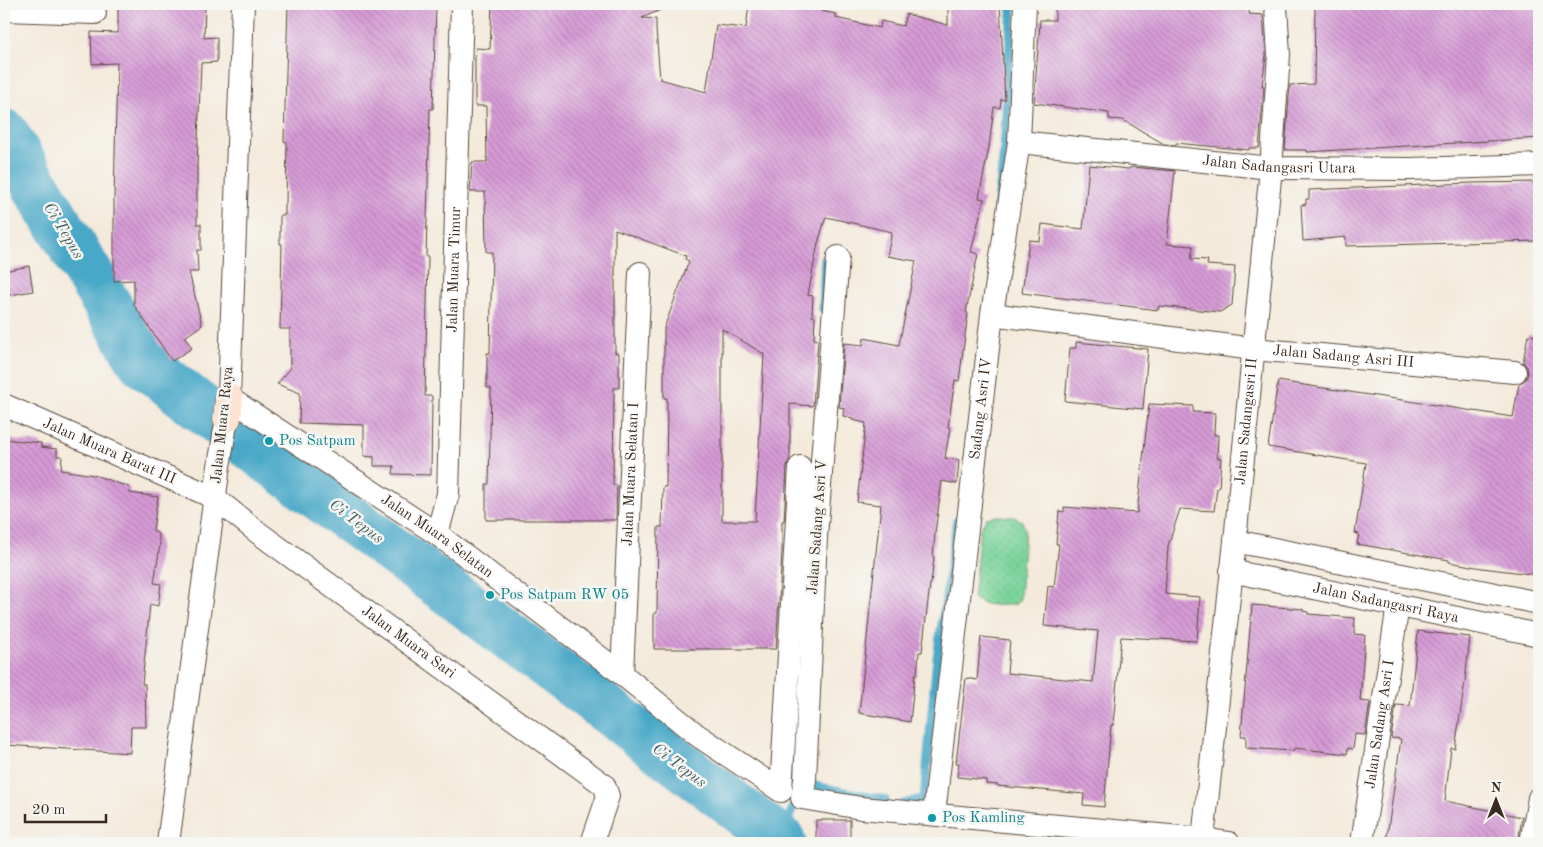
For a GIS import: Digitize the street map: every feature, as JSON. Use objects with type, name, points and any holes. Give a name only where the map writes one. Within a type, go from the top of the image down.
[{"type":"street","name":"Jalan Muara Raya","points":[[168,843],[228,408],[243,4]]},
{"type":"street","name":"Jalan Muara Timur","points":[[437,534],[448,494],[462,4]]},
{"type":"street","name":"Sadang Asri IV","points":[[934,814],[992,314],[1019,142],[1025,4]]},
{"type":"street","name":"Jalan Sadangasri II","points":[[1203,839],[1235,541],[1271,168],[1279,55],[1276,6],[1274,4]]},
{"type":"street","points":[[4,10],[95,13]]},
{"type":"street","name":"Jalan Sadangasri Utara","points":[[1019,142],[1271,168],[1409,169],[1539,165]]},
{"type":"street","name":"Jalan Sadang Asri V","points":[[798,789],[838,257]]},
{"type":"street","name":"Jalan Muara Selatan I","points":[[622,674],[640,273]]},
{"type":"street","name":"Jalan Sadang Asri III","points":[[992,314],[1253,349],[1515,372]]},
{"type":"street","name":"Jalan Muara Barat III","points":[[4,405],[215,498]]},
{"type":"street","name":"Jalan Muara Selatan","points":[[228,408],[437,534],[622,674],[697,735],[798,789]]},
{"type":"street","points":[[800,467],[798,789],[861,808],[1203,839],[1229,843]]},
{"type":"street","name":"Jalan Muara Sari","points":[[215,498],[256,531],[604,785],[608,796],[592,843]]},
{"type":"street","name":"Jalan Sadangasri Raya","points":[[1235,541],[1539,603]]},
{"type":"street","name":"Jalan Sadangasri Raya","points":[[1231,570],[1539,635]]},
{"type":"street","name":"Jalan Sadang Asri I","points":[[1362,843],[1398,605]]},
{"type":"street","points":[[1531,843],[1539,798]]},
{"type":"green space","points":[[998,516],[1014,517],[1022,521],[1025,530],[1020,599],[1016,604],[988,604],[973,598],[980,529],[986,518]]},
{"type":"building","points":[[118,4],[205,4],[204,38],[217,37],[217,62],[201,63],[197,224],[201,224],[201,250],[197,250],[198,272],[189,272],[202,325],[185,337],[192,348],[172,361],[134,305],[134,280],[114,281],[117,63],[92,64],[91,32],[118,33]]},
{"type":"building","points":[[288,4],[436,4],[433,109],[430,109],[426,257],[428,257],[425,396],[432,396],[431,475],[393,474],[394,466],[374,466],[374,457],[364,456],[364,425],[299,423],[300,393],[277,384],[290,369],[290,329],[280,329],[282,244],[280,244],[280,215],[285,215],[286,204],[287,142],[284,141]]},
{"type":"building","points":[[492,4],[672,5],[642,18],[656,19],[660,79],[706,92],[716,25],[746,28],[749,4],[821,4],[821,11],[836,14],[836,18],[880,28],[881,21],[903,26],[906,14],[948,25],[948,4],[1000,4],[1005,100],[1001,99],[1000,108],[994,107],[989,147],[979,198],[984,199],[971,252],[978,254],[966,312],[968,313],[959,381],[955,380],[945,458],[959,460],[957,484],[942,481],[922,652],[919,652],[917,675],[915,674],[910,722],[859,713],[881,505],[857,502],[866,423],[843,416],[844,408],[839,407],[844,343],[863,345],[864,338],[899,345],[916,261],[887,256],[892,232],[826,217],[818,243],[808,295],[813,296],[812,316],[815,317],[814,339],[818,340],[813,406],[790,404],[790,458],[787,466],[784,521],[782,521],[776,649],[654,649],[654,613],[657,613],[658,527],[662,527],[663,487],[666,487],[667,398],[664,398],[664,328],[689,261],[685,259],[686,256],[615,229],[615,353],[619,353],[619,388],[614,388],[613,485],[617,485],[616,520],[486,520],[486,484],[489,484],[491,388],[487,388],[487,353],[490,353],[492,252],[486,252],[485,192],[470,192],[472,162],[487,162],[486,106],[475,106],[476,48],[490,49]],"holes":[[[722,329],[764,354],[755,521],[722,521]]]},
{"type":"building","points":[[1055,4],[1250,4],[1249,14],[1263,15],[1266,55],[1262,86],[1264,86],[1259,148],[1249,148],[1249,150],[1176,143],[1176,145],[1164,144],[1123,120],[1109,119],[1109,113],[1034,103],[1040,20],[1055,20]]},
{"type":"building","points":[[1315,4],[1539,4],[1539,138],[1307,152],[1307,150],[1285,150],[1290,85],[1314,84]]},
{"type":"building","points":[[1089,165],[1175,171],[1167,244],[1193,246],[1191,259],[1208,260],[1207,265],[1235,267],[1232,305],[1220,312],[1159,306],[1158,310],[1022,293],[1029,240],[1040,241],[1042,224],[1083,229]]},
{"type":"building","points":[[1539,182],[1539,241],[1346,246],[1346,237],[1303,241],[1301,205],[1306,204],[1306,199],[1309,199],[1309,190]]},
{"type":"building","points":[[29,266],[33,291],[4,296],[4,271]]},
{"type":"building","points":[[1528,335],[1539,336],[1539,575],[1482,568],[1449,562],[1449,560],[1357,544],[1359,534],[1355,533],[1366,463],[1268,447],[1278,381],[1513,417],[1519,384],[1525,380],[1528,374],[1527,367],[1523,362]]},
{"type":"building","points":[[1076,342],[1148,349],[1143,409],[1065,401],[1070,348],[1076,348]]},
{"type":"building","points":[[1149,404],[1193,406],[1193,412],[1215,413],[1214,435],[1218,435],[1217,458],[1221,458],[1219,488],[1217,488],[1214,511],[1180,509],[1168,546],[1165,594],[1200,597],[1197,641],[1121,637],[1104,807],[1083,805],[1084,794],[998,786],[986,784],[986,780],[957,777],[959,763],[956,763],[966,678],[977,680],[981,637],[1010,640],[1007,673],[1093,682],[1098,631],[1044,626],[1048,586],[1054,587],[1059,544],[1056,544],[1059,511],[1064,512],[1064,507],[1137,513]]},
{"type":"building","points":[[4,439],[41,443],[41,447],[57,449],[57,456],[62,456],[61,470],[94,475],[129,487],[130,493],[158,497],[153,530],[158,534],[160,545],[154,583],[161,584],[158,606],[150,604],[142,684],[145,684],[146,727],[131,727],[130,753],[4,745]]},
{"type":"building","points":[[1252,605],[1303,609],[1308,614],[1355,618],[1354,634],[1365,635],[1360,701],[1370,702],[1365,735],[1355,734],[1353,749],[1348,748],[1347,754],[1294,748],[1293,751],[1246,748],[1246,736],[1241,736]]},
{"type":"building","points":[[1418,631],[1470,637],[1455,749],[1451,748],[1445,801],[1522,817],[1518,843],[1386,843],[1401,739],[1391,738],[1396,705],[1410,706]]},
{"type":"building","points":[[816,820],[850,820],[850,843],[816,843]]},
{"type":"waterway","points":[[997,213],[1004,151],[1012,4]]},
{"type":"waterway","name":"Ci Tepus","points":[[4,133],[142,362],[269,460],[462,601],[781,840],[782,843]]},
{"type":"waterway","points":[[823,309],[825,259]]},
{"type":"waterway","points":[[903,804],[924,798],[937,658],[957,521]]},
{"type":"waterway","points":[[805,784],[885,800]]},
{"type":"waterway","points":[[781,840],[793,807]]},
{"type":"place","name":"Pos Satpam","points":[[269,441]]},
{"type":"place","name":"Pos Satpam RW 05","points":[[490,595]]},
{"type":"place","name":"Pos Kamling","points":[[932,818]]}]
